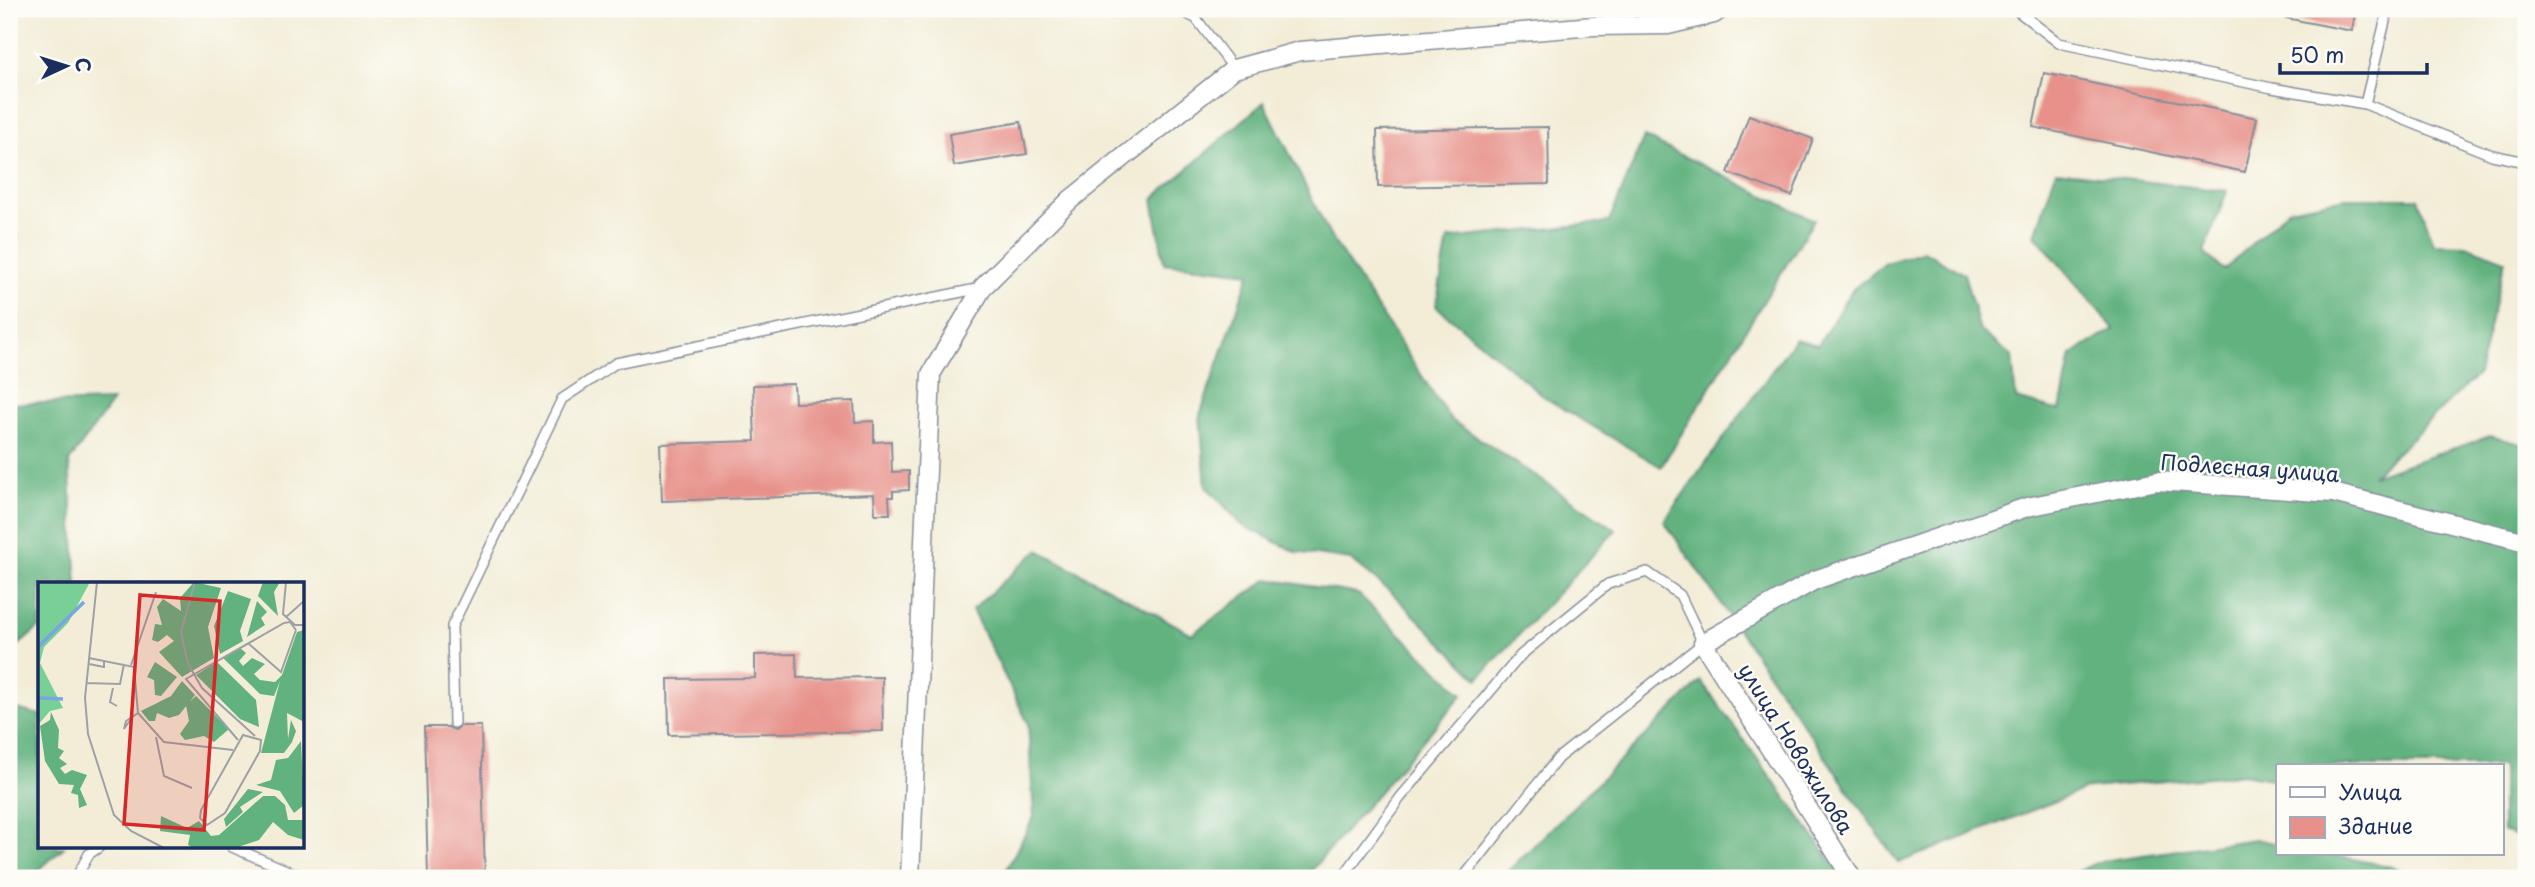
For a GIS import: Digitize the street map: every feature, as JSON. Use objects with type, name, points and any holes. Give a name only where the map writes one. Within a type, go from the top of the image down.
[{"type":"street","points":[[910,878],[931,374],[983,287],[1070,200],[1234,69],[1300,51],[1593,26],[1668,25],[1714,15],[1721,9]]},
{"type":"street","name":"Подлесная улица","points":[[1703,643],[1815,580],[2027,507],[2157,481],[2333,493],[2526,542]]},
{"type":"street","name":"улица Новожилова","points":[[1703,643],[1852,878]]},
{"type":"lane","points":[[1178,9],[1195,18]]},
{"type":"lane","points":[[1189,9],[1234,69]]},
{"type":"lane","points":[[2015,9],[2059,43],[2272,88],[2365,104],[2492,155],[2526,162]]},
{"type":"lane","points":[[2365,104],[2388,9]]},
{"type":"lane","points":[[454,723],[452,626],[562,399],[616,363],[983,287]]},
{"type":"lane","points":[[1342,878],[1400,798],[1521,655],[1608,584],[1647,572],[1680,595],[1703,643],[1558,758],[1463,878]]},
{"type":"lane","points":[[76,878],[89,854],[98,848]]},
{"type":"lane","points":[[234,848],[305,878]]},
{"type":"green space","points":[[1264,102],[1329,234],[1450,419],[1616,530],[1478,679],[1392,593],[1351,560],[1296,552],[1242,525],[1206,486],[1200,415],[1250,273],[1164,263],[1153,199]]},
{"type":"green space","points":[[1644,137],[1814,220],[1661,467],[1547,399],[1436,306],[1448,239],[1609,222]]},
{"type":"green space","points":[[2056,171],[2227,191],[2204,253],[2224,270],[2289,209],[2345,198],[2418,198],[2434,244],[2466,245],[2505,260],[2478,374],[2372,476],[2490,436],[2526,445],[2526,839],[2504,832],[2504,764],[2276,764],[2276,780],[2242,774],[2089,788],[1898,863],[1664,521],[1795,339],[1818,345],[1852,290],[1886,263],[1924,251],[1964,274],[1980,331],[2012,356],[2016,399],[2060,411],[2071,355],[2114,329],[2035,235]]},
{"type":"green space","points":[[113,401],[69,462],[77,582],[38,582],[38,629],[9,653],[9,404]]},
{"type":"green space","points":[[1038,550],[1192,634],[1268,579],[1358,594],[1463,694],[1305,878],[1002,878],[1034,817],[1028,723],[972,610]]},
{"type":"green space","points":[[1701,681],[1844,878],[1501,878]]},
{"type":"green space","points":[[9,707],[38,714],[38,848],[63,848],[30,878],[9,878]]},
{"type":"green space","points":[[2255,839],[2276,844],[2276,856],[2337,856],[2388,866],[2422,878],[2062,878],[2101,861]]},
{"type":"building","points":[[2276,9],[2356,9],[2352,31],[2276,16]]},
{"type":"building","points":[[2044,73],[2257,118],[2245,172],[2033,127]]},
{"type":"building","points":[[1749,115],[1813,139],[1792,196],[1728,173]]},
{"type":"building","points":[[1021,122],[1027,154],[954,166],[949,134]]},
{"type":"building","points":[[1548,127],[1549,184],[1378,187],[1377,130]]},
{"type":"building","points":[[794,384],[795,403],[854,401],[855,422],[874,421],[874,442],[891,441],[892,472],[909,471],[909,490],[893,491],[893,497],[889,497],[890,514],[875,514],[874,494],[662,501],[660,444],[755,441],[753,385]]},
{"type":"building","points":[[796,654],[797,678],[882,677],[883,731],[669,735],[668,679],[755,678],[755,655]]},
{"type":"building","points":[[460,726],[481,726],[485,878],[428,878],[424,727],[448,727],[455,730]]}]
